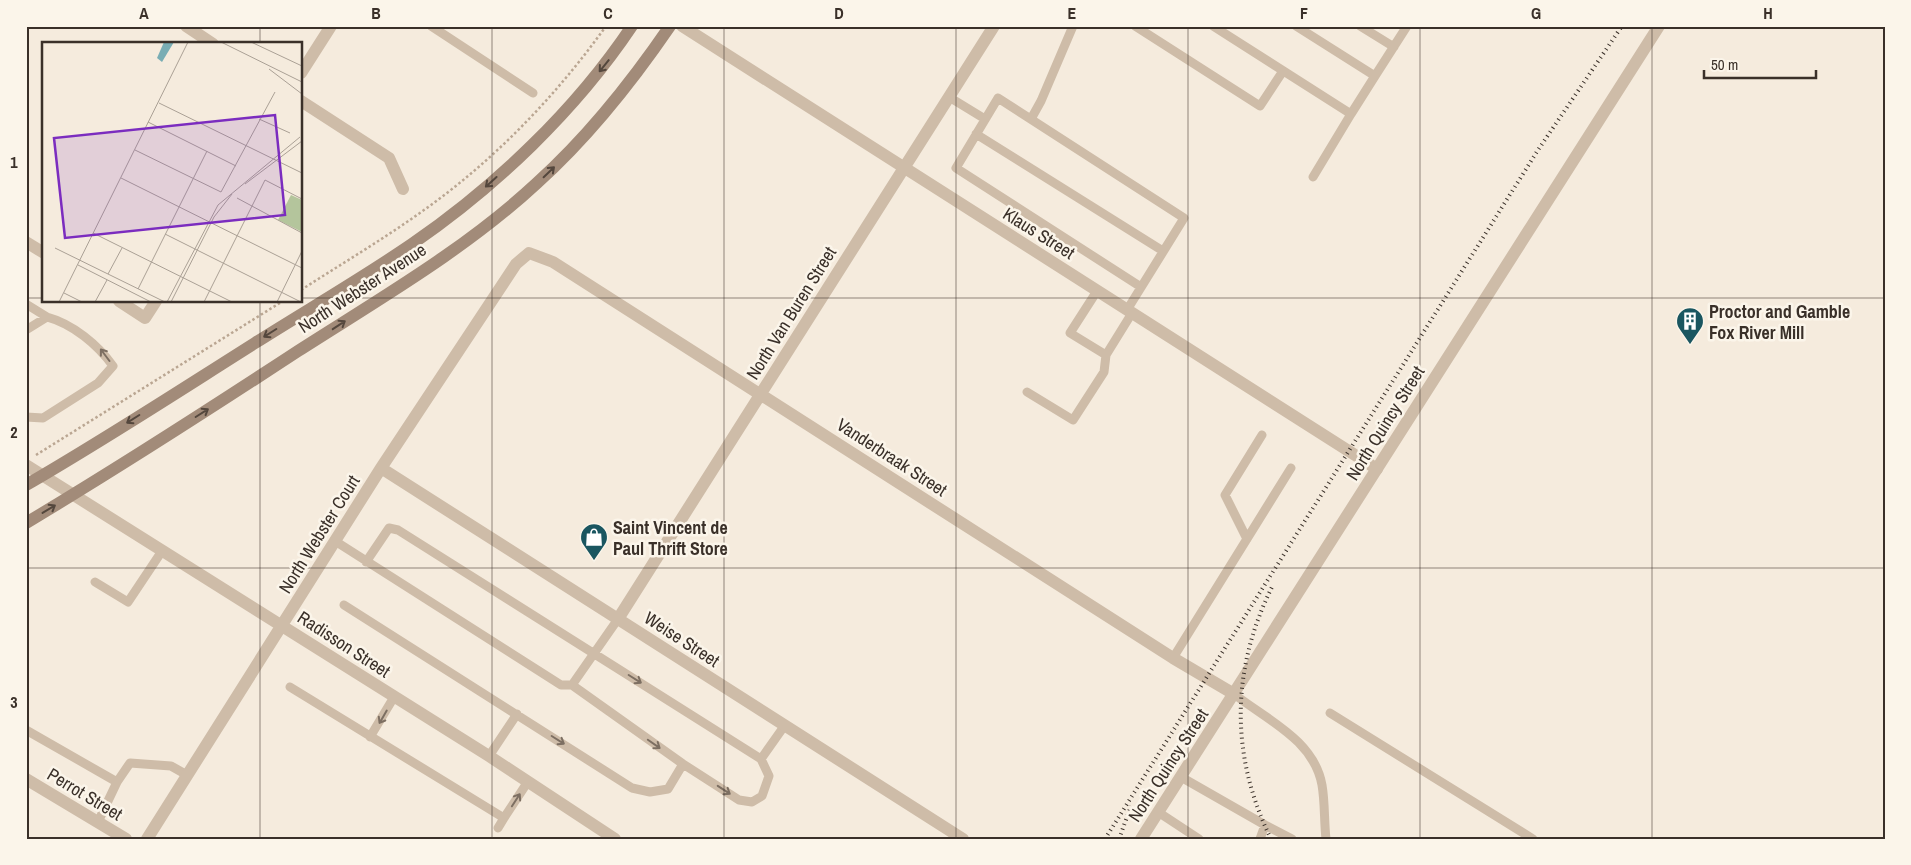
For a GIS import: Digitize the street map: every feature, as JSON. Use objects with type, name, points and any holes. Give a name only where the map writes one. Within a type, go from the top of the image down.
[{"type":"main road","name":"North Webster Avenue","points":[[26,485],[383,263],[453,214],[512,163],[555,121],[600,70],[632,26]]},
{"type":"main road","name":"North Webster Avenue","points":[[26,523],[401,284],[497,218],[571,151],[631,80],[670,26]]},
{"type":"street","points":[[186,26],[210,42]]},
{"type":"street","points":[[302,71],[331,26]]},
{"type":"street","name":"Klaus Street","points":[[682,26],[1377,469]]},
{"type":"street","name":"North Van Buren Street","points":[[618,619],[994,26]]},
{"type":"street","name":"North Quincy Street","points":[[1141,839],[1658,26]]},
{"type":"street","points":[[302,102],[389,158],[403,190]]},
{"type":"street","points":[[26,242],[42,252]]},
{"type":"street","name":"Vanderbraak Street","points":[[529,252],[553,262],[1173,658],[1234,694]]},
{"type":"street","name":"North Webster Court","points":[[147,839],[381,468],[516,264],[529,252]]},
{"type":"street","points":[[121,302],[145,318],[155,302]]},
{"type":"street","name":"Radisson Street","points":[[30,461],[42,476],[489,756],[527,783],[615,839]]},
{"type":"street","name":"Weise Street","points":[[381,468],[963,839]]},
{"type":"street","name":"Perrot Street","points":[[26,779],[126,839]]},
{"type":"lane","points":[[431,26],[533,93]]},
{"type":"lane","points":[[1031,119],[1041,101],[1073,26]]},
{"type":"lane","points":[[1135,26],[1260,106],[1283,71]]},
{"type":"lane","points":[[1213,26],[1351,114]]},
{"type":"lane","points":[[1296,26],[1375,76]]},
{"type":"lane","points":[[1360,26],[1394,47]]},
{"type":"lane","points":[[1313,176],[1407,26]]},
{"type":"lane","points":[[950,97],[985,119]]},
{"type":"lane","points":[[1027,392],[1073,420],[1104,372],[1106,354],[1141,287],[1184,218],[998,98],[956,168],[1141,287]]},
{"type":"lane","points":[[976,134],[1163,251]]},
{"type":"lane","points":[[1096,291],[1070,332],[1106,354]]},
{"type":"lane","points":[[26,304],[47,317],[56,319],[99,347],[113,366],[98,383],[43,418],[26,416]]},
{"type":"lane","points":[[26,330],[47,317]]},
{"type":"lane","points":[[1247,539],[1225,495],[1262,435]]},
{"type":"lane","points":[[1173,658],[1292,468]]},
{"type":"lane","points":[[335,541],[366,562],[562,685],[572,686],[683,764],[739,800],[752,802],[762,796],[769,776],[761,760],[398,530],[389,528],[366,562]]},
{"type":"lane","points":[[95,582],[128,602],[162,551]]},
{"type":"lane","points":[[344,605],[632,788],[650,792],[668,789],[683,764]]},
{"type":"lane","points":[[572,686],[618,619]]},
{"type":"lane","points":[[290,687],[504,818]]},
{"type":"lane","points":[[1234,694],[1297,740],[1310,754],[1317,768],[1322,786],[1326,839]]},
{"type":"lane","points":[[370,737],[394,697]]},
{"type":"lane","points":[[1330,713],[1533,839]]},
{"type":"lane","points":[[489,756],[517,714]]},
{"type":"lane","points":[[761,760],[785,726]]},
{"type":"lane","points":[[26,730],[117,782]]},
{"type":"lane","points":[[98,822],[117,782],[130,763],[171,766],[187,775]]},
{"type":"lane","points":[[1181,777],[1292,839]]},
{"type":"lane","points":[[498,828],[527,783]]},
{"type":"lane","points":[[1158,812],[1199,839]]},
{"type":"lane","points":[[1260,839],[1265,825]]},
{"type":"path","points":[[302,289],[428,208],[471,173],[547,100],[606,26]]},
{"type":"path","points":[[30,461],[281,302]]},
{"type":"railway","points":[[1105,839],[1538,150],[1622,26]]},
{"type":"railway","points":[[1271,839],[1248,776],[1242,744],[1241,713],[1243,681],[1249,650],[1259,618],[1272,587]]},
{"type":"railway","points":[[1119,839],[1131,806]]},
{"type":"place","name":"Proctor and Gamble Fox River Mill","points":[[1690,345]]},
{"type":"place","name":"Saint Vincent de Paul Thrift Store","points":[[594,561]]}]
